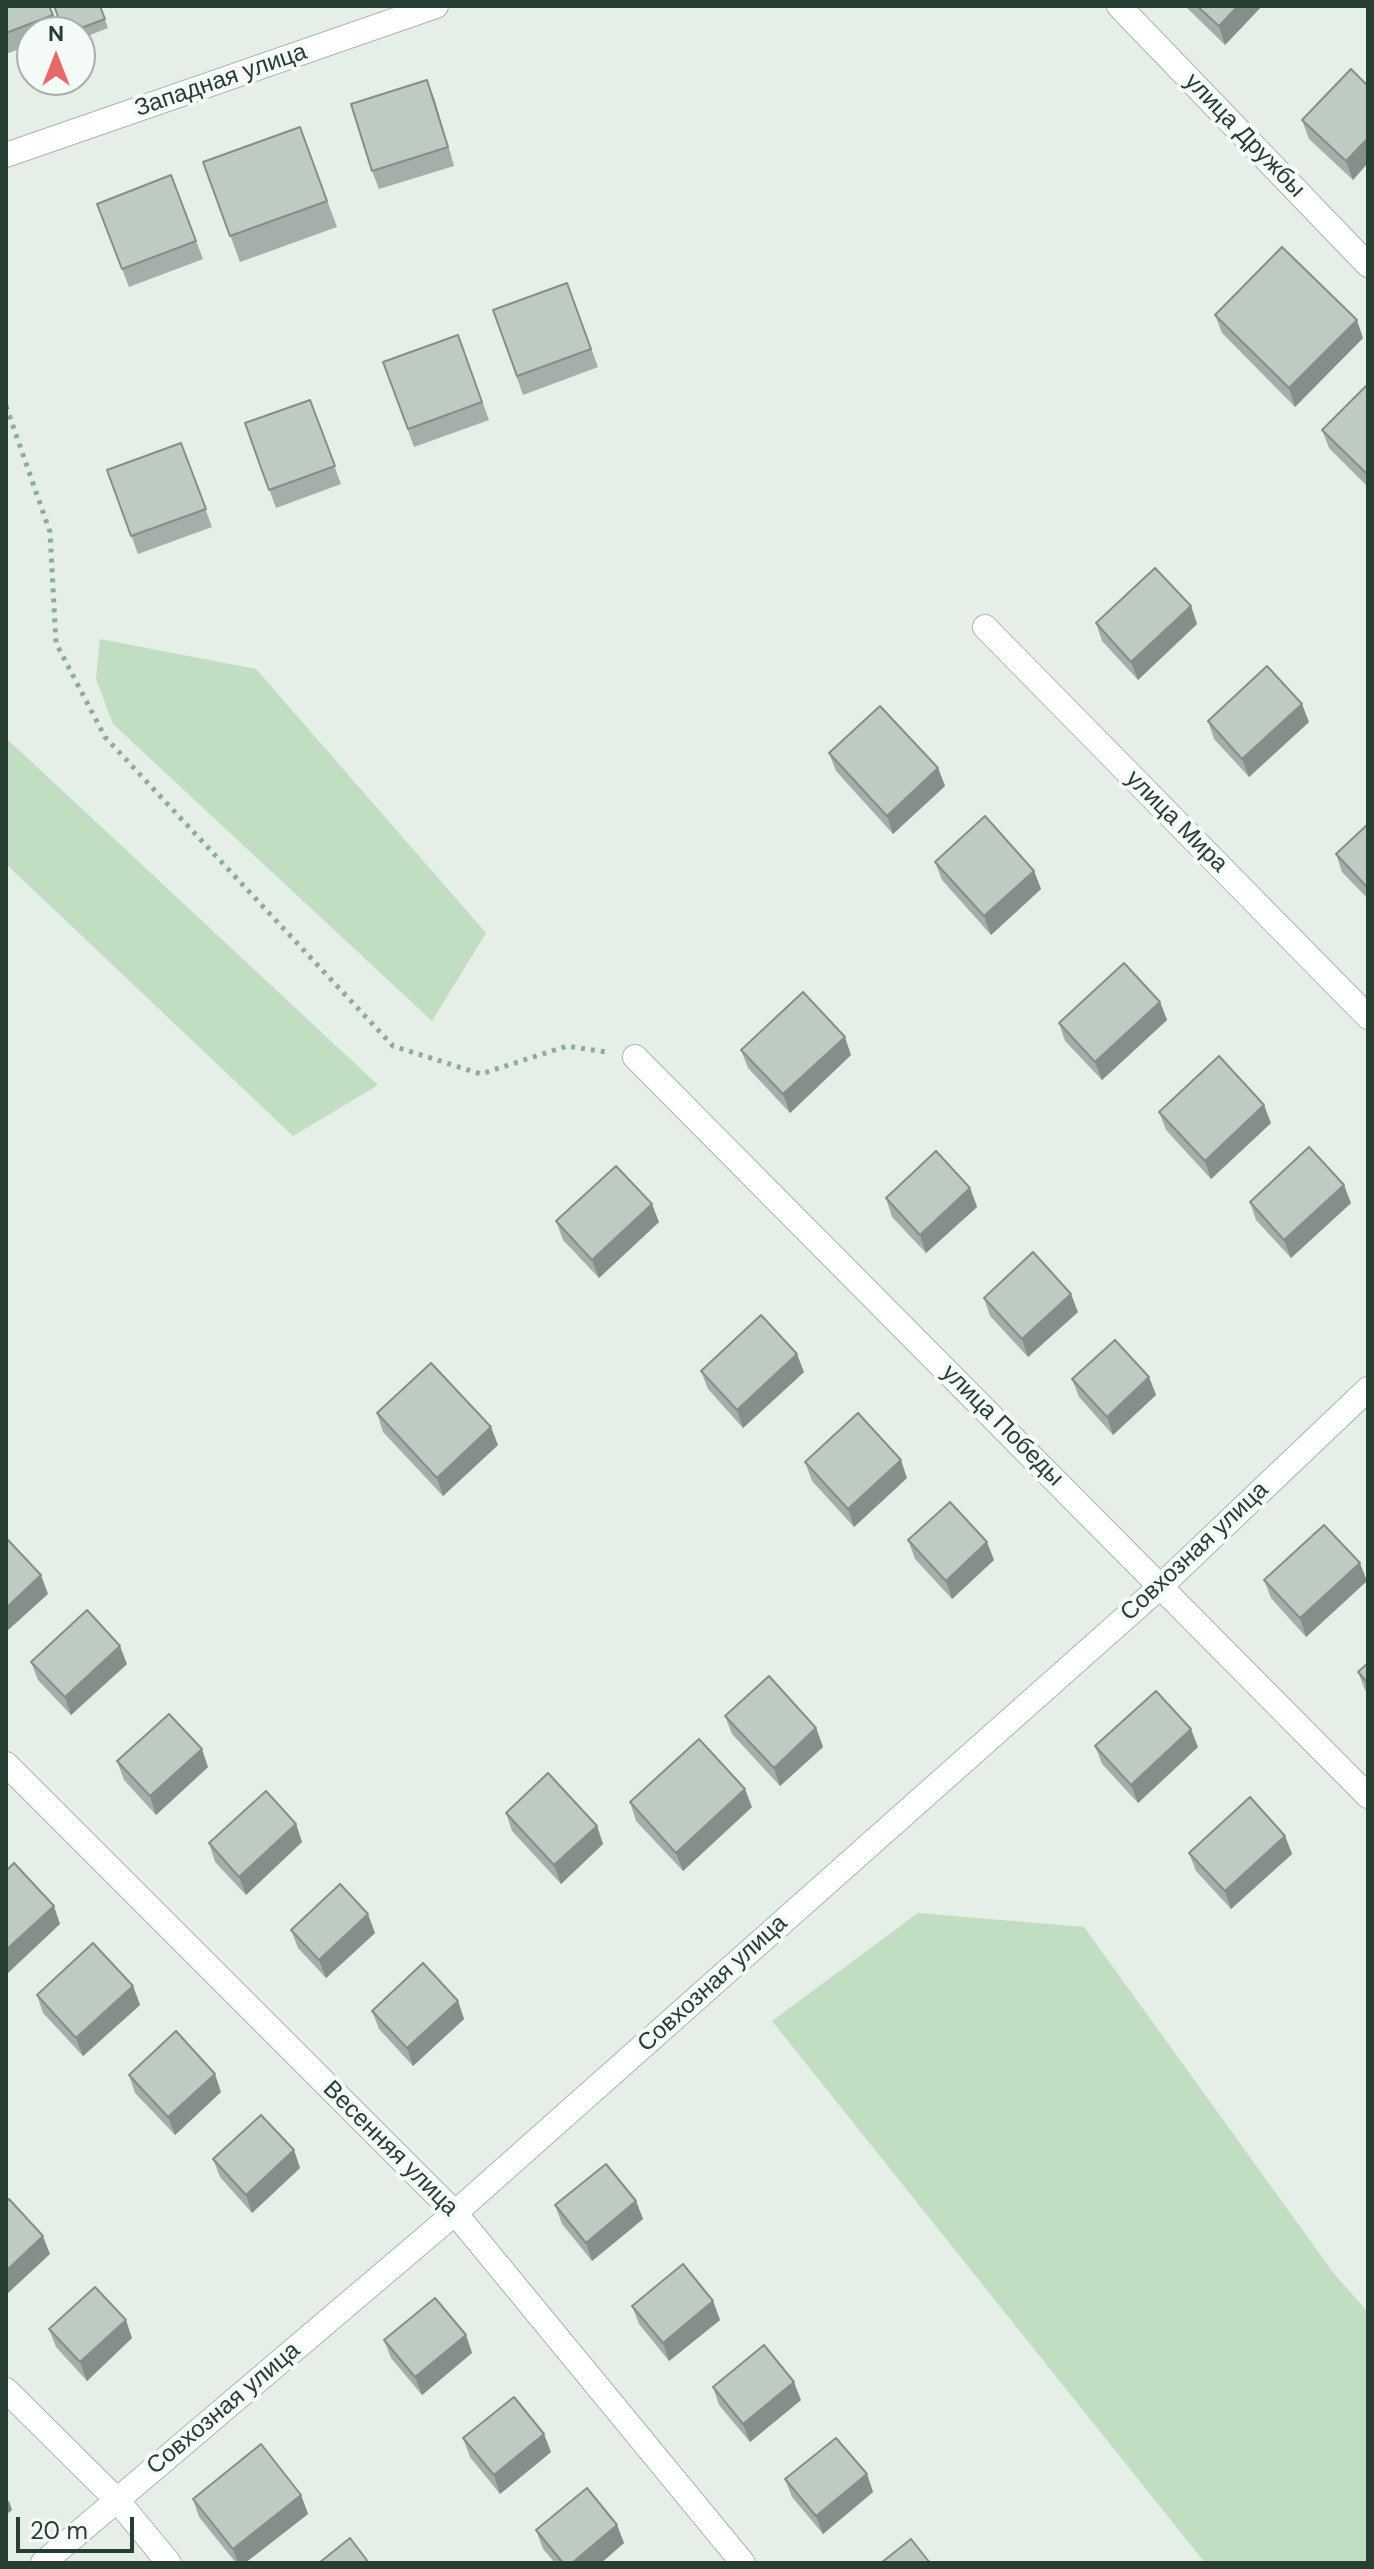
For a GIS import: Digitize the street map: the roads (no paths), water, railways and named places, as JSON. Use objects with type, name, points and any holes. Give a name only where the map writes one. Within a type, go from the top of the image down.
[{"type":"street","name":"Западная улица","points":[[6,155],[436,6]]},
{"type":"street","name":"улица Дружбы","points":[[1119,6],[1368,265]]},
{"type":"street","name":"улица Мира","points":[[985,627],[1368,1017]]},
{"type":"street","name":"улица Победы","points":[[635,1057],[1368,1796]]},
{"type":"street","name":"Совхозная улица","points":[[43,2563],[455,2213],[1161,1586],[1368,1389]]},
{"type":"street","name":"Весенняя улица","points":[[6,1764],[455,2213],[743,2563]]},
{"type":"street","points":[[6,2390],[117,2500],[169,2563]]}]
